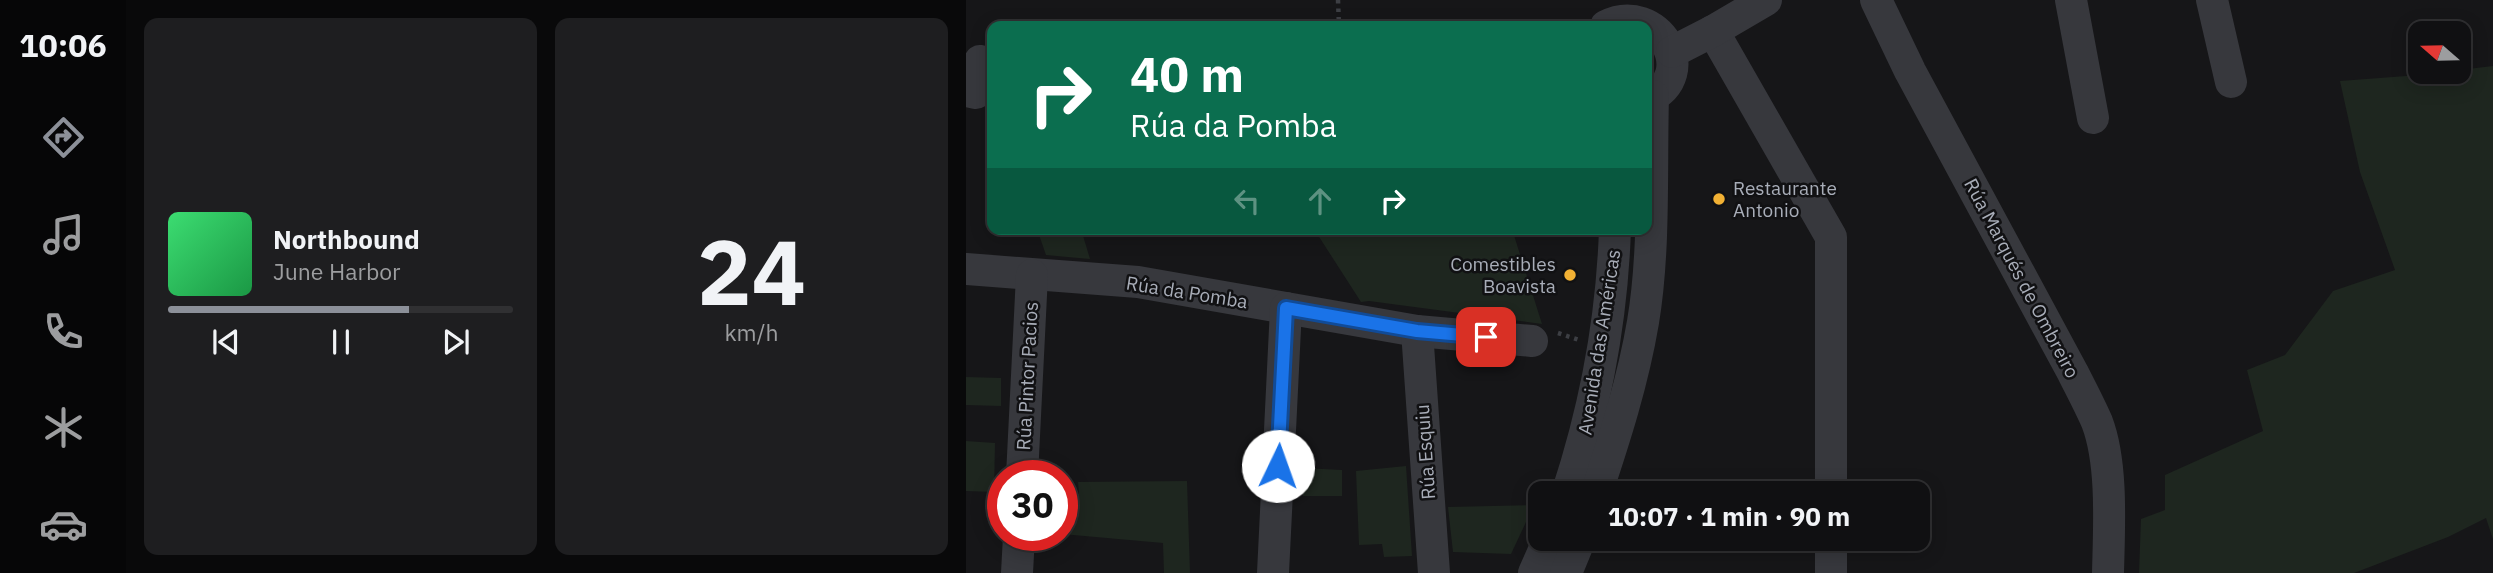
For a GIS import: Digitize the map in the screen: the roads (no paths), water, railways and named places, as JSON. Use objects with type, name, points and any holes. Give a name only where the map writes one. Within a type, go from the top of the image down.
[{"type":"street","points":[[1672,52],[1766,0]]},
{"type":"street","name":"Rúa Marqués de Ombreiro","points":[[1876,0],[1910,71],[2067,361],[2098,424],[2107,483],[2108,573]]},
{"type":"street","points":[[2071,0],[2093,118]]},
{"type":"street","points":[[2212,0],[2231,82]]},
{"type":"street","points":[[1607,16],[1633,18],[1640,10]]},
{"type":"street","points":[[1652,22],[1663,33],[1672,52],[1669,78],[1662,89],[1652,96]]},
{"type":"street","points":[[1713,31],[1831,236],[1831,481]]},
{"type":"street","points":[[966,92],[976,93],[979,61]]},
{"type":"street","name":"Avenida das Américas","points":[[1571,481],[1595,394],[1614,262],[1615,235]]},
{"type":"street","name":"Avenida das Américas","points":[[1600,481],[1625,407],[1643,321],[1649,235]]},
{"type":"street","name":"Rúa da Pomba","points":[[966,269],[1138,282],[1417,331],[1532,341]]},
{"type":"street","name":"Rúa Pintor Pacios","points":[[1023,460],[1032,275]]},
{"type":"street","points":[[1273,573],[1286,308]]},
{"type":"street","name":"Rúa Esquiu","points":[[1417,331],[1434,573]]},
{"type":"street","points":[[1017,573],[1018,551]]},
{"type":"street","points":[[1534,573],[1544,551]]},
{"type":"street","points":[[1566,573],[1575,551]]},
{"type":"street","points":[[1831,551],[1831,573]]},
{"type":"place","name":"Restaurante Antonio","points":[[1719,199]]},
{"type":"place","name":"Comestibles Boavista","points":[[1570,275]]}]
